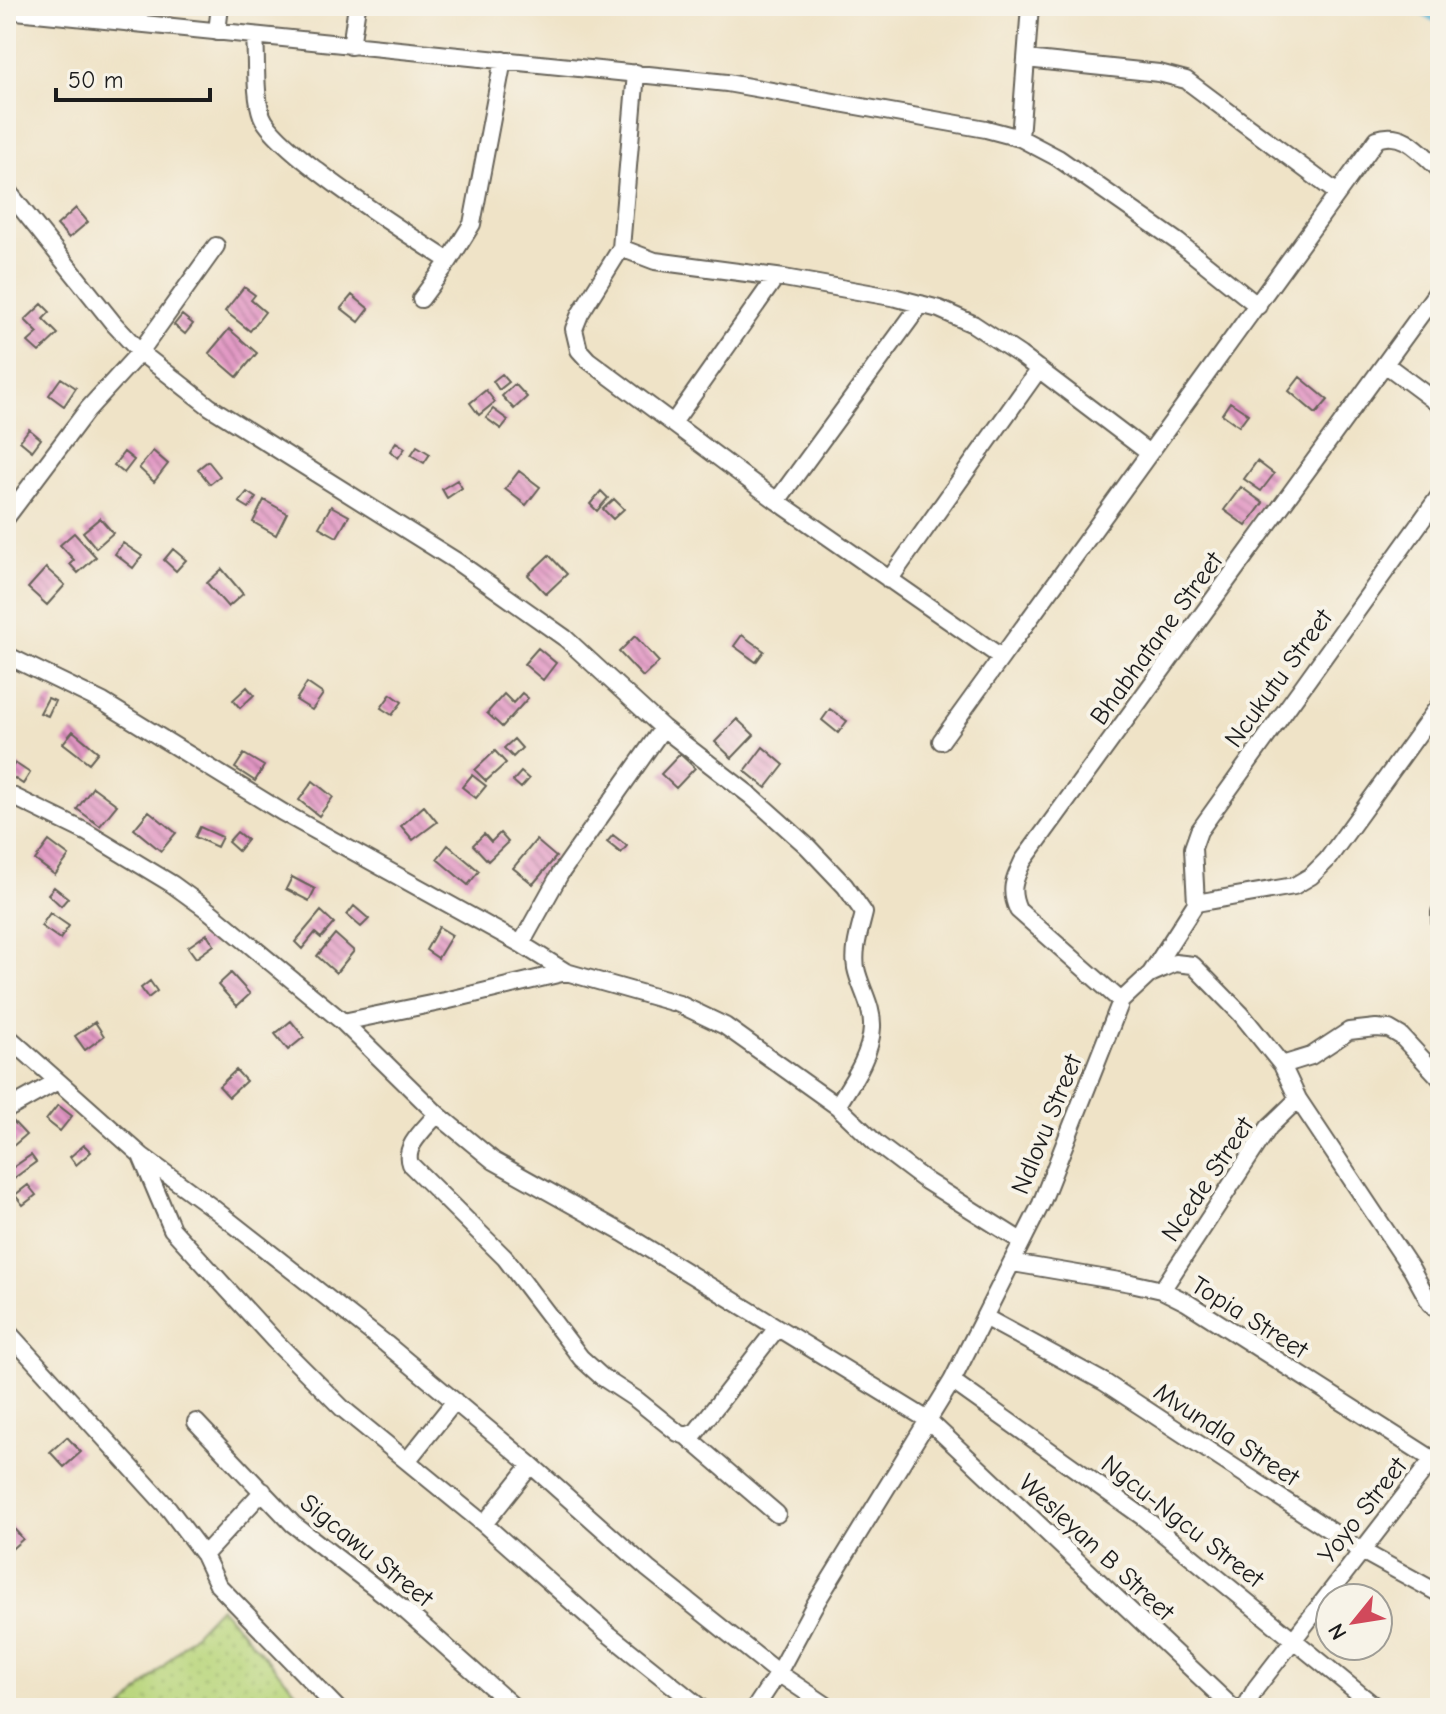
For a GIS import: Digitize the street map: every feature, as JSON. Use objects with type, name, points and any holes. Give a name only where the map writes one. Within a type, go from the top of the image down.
[{"type":"street","points":[[217,32],[220,6]]},
{"type":"street","points":[[351,46],[357,6]]},
{"type":"street","points":[[1020,138],[1030,6]]},
{"type":"street","points":[[6,10],[90,12],[255,37],[636,73],[755,88],[986,129],[1020,138],[1058,158],[1169,236],[1258,306]]},
{"type":"street","points":[[255,37],[260,110],[274,135],[391,223],[449,261]]},
{"type":"street","points":[[1026,59],[1159,73],[1186,80],[1336,192]]},
{"type":"street","points":[[421,299],[472,224],[503,60]]},
{"type":"street","points":[[636,73],[621,248],[580,314],[574,329],[579,350],[588,360],[777,501],[1001,657]]},
{"type":"street","points":[[941,741],[1377,139],[1397,135],[1412,144],[1440,170]]},
{"type":"street","points":[[6,189],[140,352],[210,407],[445,554],[565,638],[663,728],[751,796],[807,846],[845,886],[864,913],[855,951],[856,969],[873,1025],[869,1046],[857,1075],[837,1106]]},
{"type":"street","points":[[6,518],[88,409],[140,352],[216,246]]},
{"type":"street","points":[[621,248],[655,261],[776,277],[897,298],[973,324],[1039,369],[1149,453]]},
{"type":"street","points":[[673,423],[776,277]]},
{"type":"street","name":"Bhabhatane Street","points":[[1121,1001],[1018,910],[1012,898],[1012,884],[1023,861],[1440,288]]},
{"type":"street","points":[[777,501],[921,304]]},
{"type":"street","points":[[1385,364],[1440,405]]},
{"type":"street","points":[[889,580],[1039,369]]},
{"type":"street","name":"Ncukutu Street","points":[[1196,903],[1193,848],[1199,831],[1440,495]]},
{"type":"street","points":[[6,655],[103,702],[282,812],[566,972],[679,1004],[725,1026],[837,1106],[877,1144],[926,1181],[1021,1241]]},
{"type":"street","points":[[1150,974],[1196,903],[1294,886],[1311,876],[1327,860],[1440,704]]},
{"type":"street","points":[[521,944],[560,874],[663,728]]},
{"type":"street","name":"Wesleyan B Street","points":[[6,793],[86,832],[172,884],[209,911],[343,1022],[437,1114],[494,1161],[623,1233],[928,1420],[1233,1708]]},
{"type":"street","points":[[1440,912],[1440,922]]},
{"type":"street","name":"Ndlovu Street","points":[[755,1708],[952,1381],[986,1318],[1041,1204],[1121,1001],[1150,974],[1175,963],[1193,965],[1241,1014],[1282,1065],[1298,1099],[1437,1303]]},
{"type":"street","points":[[343,1022],[566,972]]},
{"type":"street","points":[[1282,1065],[1311,1056],[1349,1031],[1389,1029],[1401,1036],[1440,1078]]},
{"type":"street","points":[[6,1035],[142,1156],[261,1246],[455,1401],[648,1569],[778,1673],[830,1708]]},
{"type":"street","points":[[6,1110],[56,1082]]},
{"type":"street","name":"Ncede Street","points":[[1162,1290],[1269,1127],[1298,1099]]},
{"type":"street","points":[[437,1114],[409,1148],[407,1156],[410,1164],[505,1258],[581,1358],[602,1377],[686,1436],[777,1514]]},
{"type":"street","points":[[142,1156],[172,1229],[332,1398],[484,1524],[606,1632],[701,1708]]},
{"type":"street","name":"Topia Street","points":[[1013,1263],[1162,1290],[1186,1302],[1436,1462]]},
{"type":"street","name":"Mvundla Street","points":[[986,1318],[1104,1382],[1360,1550],[1440,1594]]},
{"type":"street","points":[[686,1436],[696,1432],[777,1328]]},
{"type":"street","points":[[6,1330],[169,1509],[204,1555],[218,1585],[337,1708]]},
{"type":"street","name":"Ngcu-Ngcu Street","points":[[952,1381],[1143,1517],[1377,1708]]},
{"type":"street","points":[[407,1461],[455,1401]]},
{"type":"street","name":"Sigcawu Street","points":[[196,1422],[293,1524],[407,1612],[515,1708]]},
{"type":"street","name":"Yoyo Street","points":[[1245,1708],[1256,1688],[1360,1550],[1436,1462]]},
{"type":"street","points":[[484,1524],[531,1465]]},
{"type":"street","points":[[204,1555],[263,1491]]},
{"type":"green space","points":[[220,1607],[311,1708],[123,1708]]},
{"type":"building","points":[[167,6],[189,6],[190,9],[170,15]]},
{"type":"building","points":[[76,208],[88,222],[69,238],[57,225]]},
{"type":"building","points":[[244,287],[255,295],[251,300],[265,312],[250,331],[225,311]]},
{"type":"building","points":[[352,295],[369,309],[359,322],[341,308]]},
{"type":"building","points":[[42,304],[50,312],[43,319],[58,334],[39,352],[28,342],[38,333],[25,320]]},
{"type":"building","points":[[182,315],[193,324],[185,334],[174,325]]},
{"type":"building","points":[[229,329],[257,353],[237,377],[209,353]]},
{"type":"building","points":[[502,374],[509,382],[499,390],[493,381]]},
{"type":"building","points":[[1300,377],[1328,400],[1316,414],[1289,391]]},
{"type":"building","points":[[61,378],[76,388],[64,406],[49,395]]},
{"type":"building","points":[[515,384],[527,397],[514,409],[502,396]]},
{"type":"building","points":[[486,390],[495,402],[479,415],[470,403]]},
{"type":"building","points":[[1230,402],[1248,414],[1239,426],[1222,414]]},
{"type":"building","points":[[493,409],[508,420],[501,429],[486,418]]},
{"type":"building","points":[[29,429],[41,439],[32,451],[20,441]]},
{"type":"building","points":[[396,442],[405,448],[398,458],[390,451]]},
{"type":"building","points":[[417,446],[430,454],[424,463],[411,455]]},
{"type":"building","points":[[153,451],[168,464],[154,482],[139,468]]},
{"type":"building","points":[[124,452],[134,460],[124,473],[114,465]]},
{"type":"building","points":[[208,461],[220,476],[210,484],[198,469]]},
{"type":"building","points":[[1257,461],[1274,474],[1261,491],[1244,479]]},
{"type":"building","points":[[519,471],[540,487],[526,505],[505,489]]},
{"type":"building","points":[[457,480],[462,488],[447,498],[442,489]]},
{"type":"building","points":[[1241,487],[1263,503],[1246,526],[1224,510]]},
{"type":"building","points":[[601,491],[608,498],[597,511],[590,504]]},
{"type":"building","points":[[247,492],[256,498],[249,508],[239,502]]},
{"type":"building","points":[[614,499],[624,509],[613,519],[603,509]]},
{"type":"building","points":[[264,500],[287,513],[276,535],[253,522]]},
{"type":"building","points":[[331,506],[349,516],[337,537],[319,527]]},
{"type":"building","points":[[100,518],[113,533],[96,548],[83,532]]},
{"type":"building","points":[[74,533],[96,557],[78,573],[70,564],[74,560],[60,545]]},
{"type":"building","points":[[123,543],[142,556],[133,568],[115,554]]},
{"type":"building","points":[[173,549],[186,560],[176,571],[164,560]]},
{"type":"building","points":[[549,555],[567,574],[546,594],[528,575]]},
{"type":"building","points":[[46,568],[65,585],[47,605],[28,588]]},
{"type":"building","points":[[222,569],[243,594],[228,607],[207,583]]},
{"type":"building","points":[[742,635],[764,651],[756,662],[734,646]]},
{"type":"building","points":[[635,636],[659,662],[643,677],[619,652]]},
{"type":"building","points":[[538,648],[556,663],[543,680],[524,664]]},
{"type":"building","points":[[307,683],[323,694],[312,710],[296,700]]},
{"type":"building","points":[[247,687],[254,695],[240,708],[233,700]]},
{"type":"building","points":[[522,693],[528,698],[502,727],[487,713],[504,694],[513,703]]},
{"type":"building","points":[[391,694],[402,702],[392,715],[381,708]]},
{"type":"building","points":[[48,698],[55,701],[48,716],[40,713]]},
{"type":"building","points":[[830,709],[847,721],[838,733],[822,720]]},
{"type":"building","points":[[737,719],[754,735],[732,758],[715,742]]},
{"type":"building","points":[[73,731],[98,752],[89,763],[63,743]]},
{"type":"building","points":[[514,739],[522,748],[513,757],[504,748]]},
{"type":"building","points":[[763,747],[784,765],[766,788],[745,771]]},
{"type":"building","points":[[495,751],[506,763],[486,781],[475,770]]},
{"type":"building","points":[[244,754],[264,766],[255,781],[235,768]]},
{"type":"building","points":[[680,754],[695,768],[676,788],[661,774]]},
{"type":"building","points":[[15,763],[30,773],[23,784],[8,774]]},
{"type":"building","points":[[521,772],[529,779],[521,788],[513,781]]},
{"type":"building","points":[[472,775],[486,786],[476,798],[462,787]]},
{"type":"building","points":[[313,781],[333,797],[319,816],[299,800]]},
{"type":"building","points":[[93,787],[117,805],[100,826],[77,809]]},
{"type":"building","points":[[424,806],[437,822],[413,840],[401,826]]},
{"type":"building","points":[[149,811],[176,833],[161,851],[134,829]]},
{"type":"building","points":[[200,827],[222,837],[217,847],[195,837]]},
{"type":"building","points":[[237,832],[247,840],[238,851],[228,842]]},
{"type":"building","points":[[500,833],[508,842],[488,861],[473,845],[484,834],[491,842]]},
{"type":"building","points":[[613,835],[627,846],[621,853],[607,842]]},
{"type":"building","points":[[536,840],[556,857],[533,884],[513,868]]},
{"type":"building","points":[[49,841],[69,856],[55,875],[35,860]]},
{"type":"building","points":[[448,845],[479,871],[468,885],[437,859]]},
{"type":"building","points":[[292,877],[315,889],[309,901],[286,889]]},
{"type":"building","points":[[54,887],[68,898],[61,906],[48,894]]},
{"type":"building","points":[[354,906],[369,919],[361,927],[347,915]]},
{"type":"building","points":[[321,911],[334,923],[321,938],[315,933],[302,949],[295,942]]},
{"type":"building","points":[[50,913],[69,926],[60,939],[41,926]]},
{"type":"building","points":[[439,927],[452,935],[438,958],[426,950]]},
{"type":"building","points":[[207,934],[214,945],[196,958],[188,947]]},
{"type":"building","points":[[335,934],[354,951],[336,973],[317,956]]},
{"type":"building","points":[[231,973],[250,994],[237,1006],[218,985]]},
{"type":"building","points":[[150,981],[157,991],[148,998],[141,988]]},
{"type":"building","points":[[291,1021],[304,1037],[288,1050],[275,1034]]},
{"type":"building","points":[[95,1022],[104,1036],[85,1050],[75,1036]]},
{"type":"building","points":[[236,1070],[246,1081],[229,1097],[219,1086]]},
{"type":"building","points":[[58,1105],[72,1116],[60,1131],[46,1120]]},
{"type":"building","points":[[11,1119],[26,1135],[13,1146],[6,1138],[6,1124]]},
{"type":"building","points":[[84,1145],[91,1152],[76,1165],[70,1157]]},
{"type":"building","points":[[31,1155],[36,1162],[13,1179],[8,1171]]},
{"type":"building","points":[[28,1185],[36,1195],[23,1205],[15,1195]]},
{"type":"building","points":[[67,1437],[81,1452],[64,1467],[50,1452]]},
{"type":"building","points":[[9,1523],[23,1539],[6,1554],[6,1526]]},
{"type":"waterway","points":[[1409,6],[1440,22]]}]
